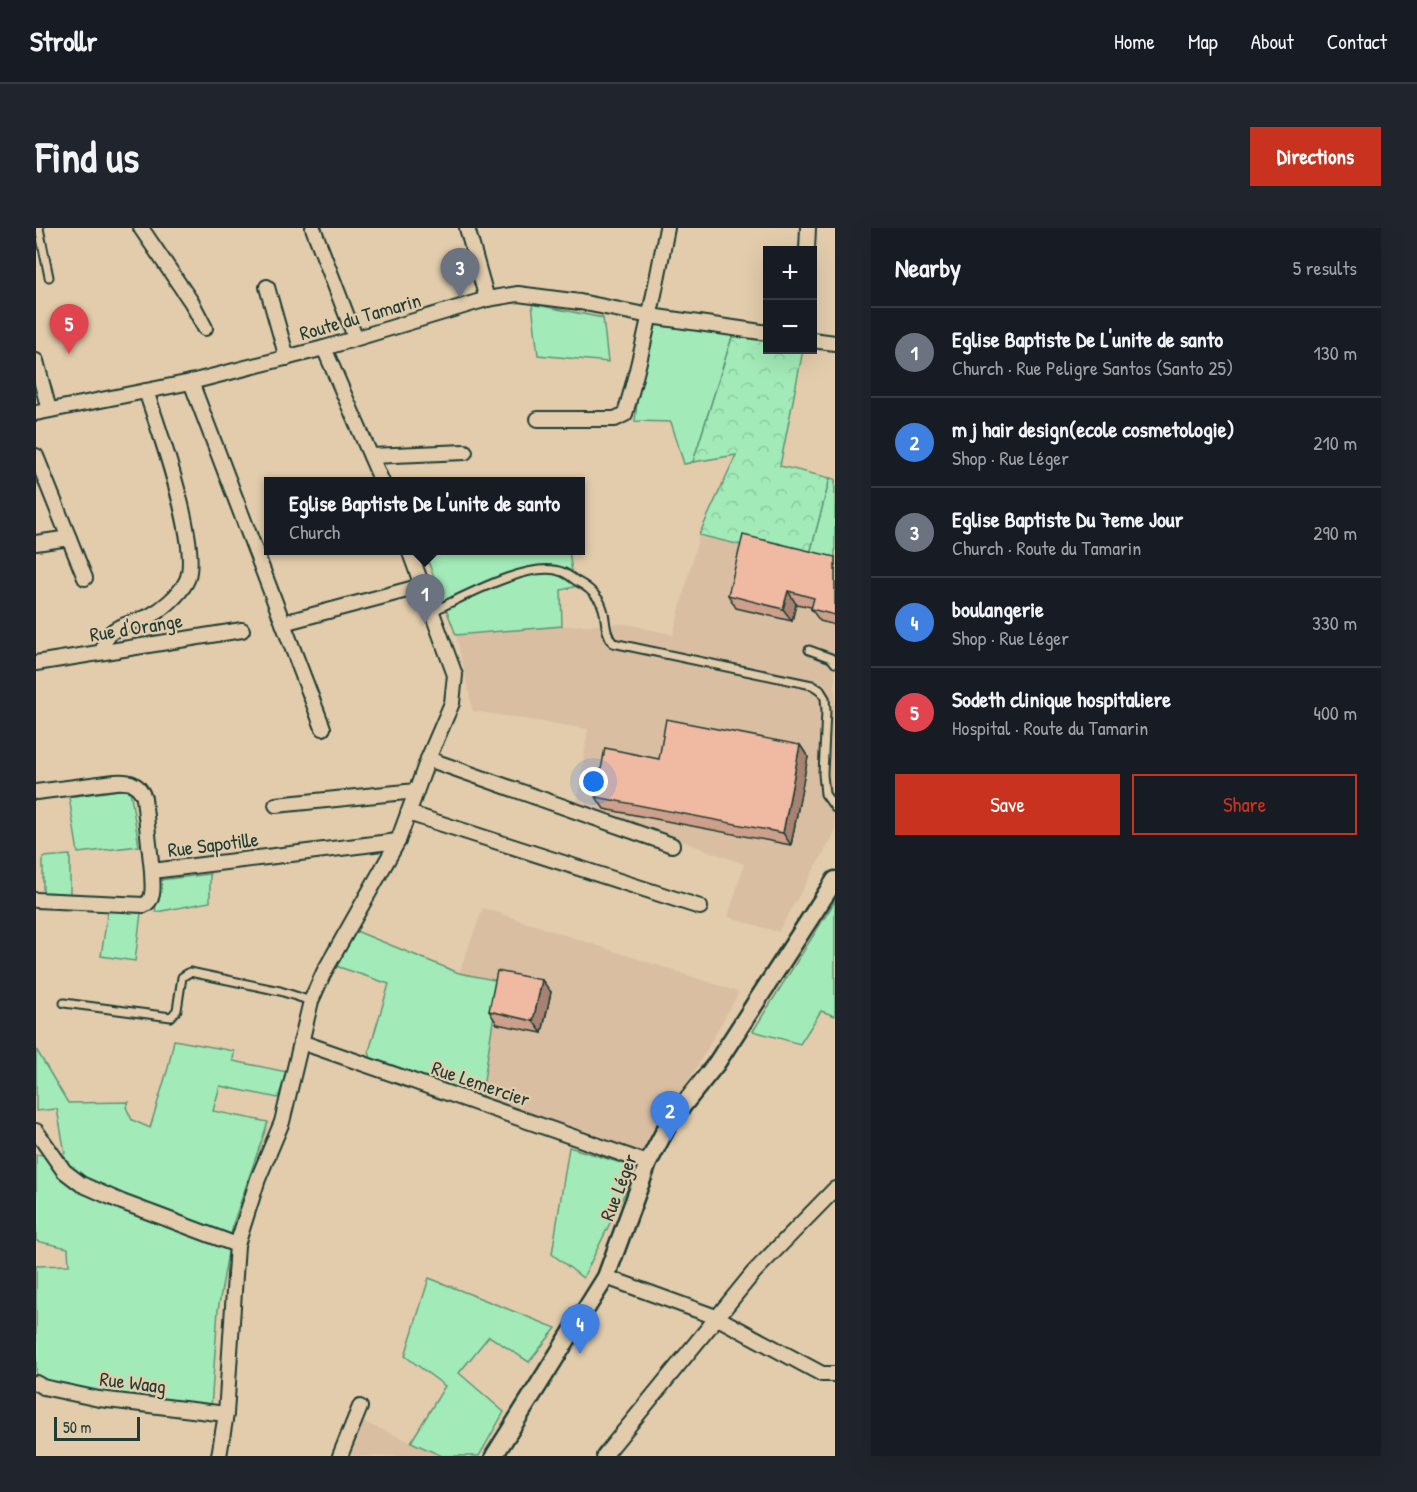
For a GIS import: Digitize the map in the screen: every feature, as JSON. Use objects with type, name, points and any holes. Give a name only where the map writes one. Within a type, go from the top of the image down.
[{"type":"street","points":[[141,228],[192,303],[205,328]]},
{"type":"street","points":[[313,228],[355,337]]},
{"type":"street","points":[[467,228],[487,299]]},
{"type":"street","points":[[538,419],[615,419],[625,414],[637,375],[667,228]]},
{"type":"street","points":[[807,246],[808,228]]},
{"type":"street","points":[[267,287],[287,358]]},
{"type":"street","name":"Route du Tamarin","points":[[43,412],[191,382],[324,348],[487,299],[518,294],[763,332]]},
{"type":"street","points":[[817,341],[835,343]]},
{"type":"street","points":[[324,348],[380,477]]},
{"type":"street","points":[[36,361],[43,412]]},
{"type":"street","points":[[191,382],[323,728]]},
{"type":"street","points":[[103,652],[105,639],[112,631],[151,615],[169,603],[187,581],[190,566],[190,548],[171,468],[146,391]]},
{"type":"street","points":[[371,456],[465,452]]},
{"type":"street","points":[[36,456],[85,578]]},
{"type":"street","points":[[36,543],[69,538]]},
{"type":"street","points":[[219,1456],[226,1414],[237,1245],[258,1179],[282,1122],[311,1001],[324,972],[398,841],[428,759],[452,703],[455,675],[411,555]]},
{"type":"street","points":[[283,623],[422,586]]},
{"type":"street","name":"Rue d'Orange","points":[[36,663],[242,630]]},
{"type":"street","points":[[428,759],[672,844]]},
{"type":"street","name":"Rue Sapotille","points":[[36,792],[115,782],[135,784],[141,789],[144,798],[152,872],[398,841]]},
{"type":"street","points":[[276,805],[416,791]]},
{"type":"street","points":[[408,813],[700,907]]},
{"type":"street","points":[[36,900],[144,905],[152,898],[152,872]]},
{"type":"street","name":"Rue Léger","points":[[501,1453],[606,1278],[648,1163],[669,1123],[716,1064],[835,880]]},
{"type":"street","name":"Rue Lemercier","points":[[302,1042],[648,1163]]},
{"type":"street","points":[[36,1131],[64,1171],[81,1184],[122,1202],[237,1245]]},
{"type":"street","points":[[604,1456],[754,1272],[835,1189]]},
{"type":"street","points":[[606,1278],[716,1317],[822,1374],[835,1374]]},
{"type":"street","name":"Rue Waag","points":[[36,1383],[43,1387],[99,1399],[226,1414]]},
{"type":"street","points":[[340,1456],[360,1407]]},
{"type":"lane","points":[[39,228],[49,278]]},
{"type":"lane","points":[[431,612],[508,577],[539,571],[561,571],[584,585],[599,599],[605,612],[606,634],[613,643],[812,685],[820,690],[825,698],[823,774],[825,794],[835,808]]},
{"type":"lane","points":[[810,650],[831,658],[835,663]]},
{"type":"lane","points":[[64,1003],[171,1017],[177,1010],[182,977],[190,972],[280,991],[311,1001]]},
{"type":"shaded area","points":[[699,535],[835,567],[835,833],[778,932],[728,917],[744,864],[577,803],[588,729],[473,711],[456,635],[562,626],[628,624],[673,635]]},
{"type":"shaded area","points":[[483,908],[739,992],[646,1157],[481,1101],[499,981],[459,973]]},
{"type":"shaded area","points":[[359,1420],[431,1450],[442,1456],[345,1456]]},
{"type":"green space","points":[[532,304],[603,318],[608,362],[538,355]]},
{"type":"green space","points":[[646,324],[733,334],[693,462],[684,464],[671,422],[635,421]]},
{"type":"green space","points":[[733,334],[763,338],[763,354],[802,354],[780,466],[830,478],[808,561],[699,535],[736,455],[693,462]]},
{"type":"green space","points":[[830,478],[835,479],[835,567],[808,561]]},
{"type":"green space","points":[[570,555],[574,587],[561,590],[562,626],[456,635],[426,556]]},
{"type":"green space","points":[[130,790],[139,846],[78,853],[69,797]]},
{"type":"green space","points":[[70,855],[70,896],[43,895],[43,857]]},
{"type":"green space","points":[[210,874],[210,902],[156,912],[151,881]]},
{"type":"green space","points":[[835,901],[835,1016],[821,1011],[800,1044],[753,1031]]},
{"type":"green space","points":[[108,910],[141,913],[135,961],[101,956]]},
{"type":"green space","points":[[356,931],[459,973],[499,981],[481,1101],[371,1060],[369,1051],[389,984],[336,966]]},
{"type":"green space","points":[[174,1040],[234,1051],[233,1061],[287,1072],[278,1098],[220,1086],[213,1111],[268,1122],[233,1224],[218,1310],[211,1408],[81,1392],[36,1379],[36,1266],[69,1265],[68,1248],[36,1241],[36,1155],[65,1153],[57,1109],[36,1111],[36,1049],[68,1103],[129,1102],[126,1107],[132,1120],[150,1128]]},
{"type":"green space","points":[[569,1147],[637,1168],[583,1278],[552,1254]]},
{"type":"green space","points":[[429,1278],[556,1328],[529,1362],[489,1336],[459,1373],[504,1412],[479,1456],[442,1456],[411,1442],[445,1386],[405,1356]]},
{"type":"building","points":[[743,535],[835,557],[835,615],[811,609],[814,598],[788,591],[783,609],[728,595]]},
{"type":"building","points":[[666,719],[800,745],[783,833],[596,797],[605,748],[659,759]]},
{"type":"building","points":[[497,971],[542,980],[533,1021],[489,1011]]},
{"type":"place","name":"Eglise Baptiste Du 7eme Jour","points":[[460,298]]},
{"type":"place","name":"Sodeth clinique hospitaliere","points":[[69,354]]},
{"type":"place","name":"Eglise Baptiste De L'unite de santo","points":[[425,624]]},
{"type":"place","name":"m j hair design(ecole cosmetologie)","points":[[670,1141]]},
{"type":"place","name":"boulangerie","points":[[580,1354]]}]
